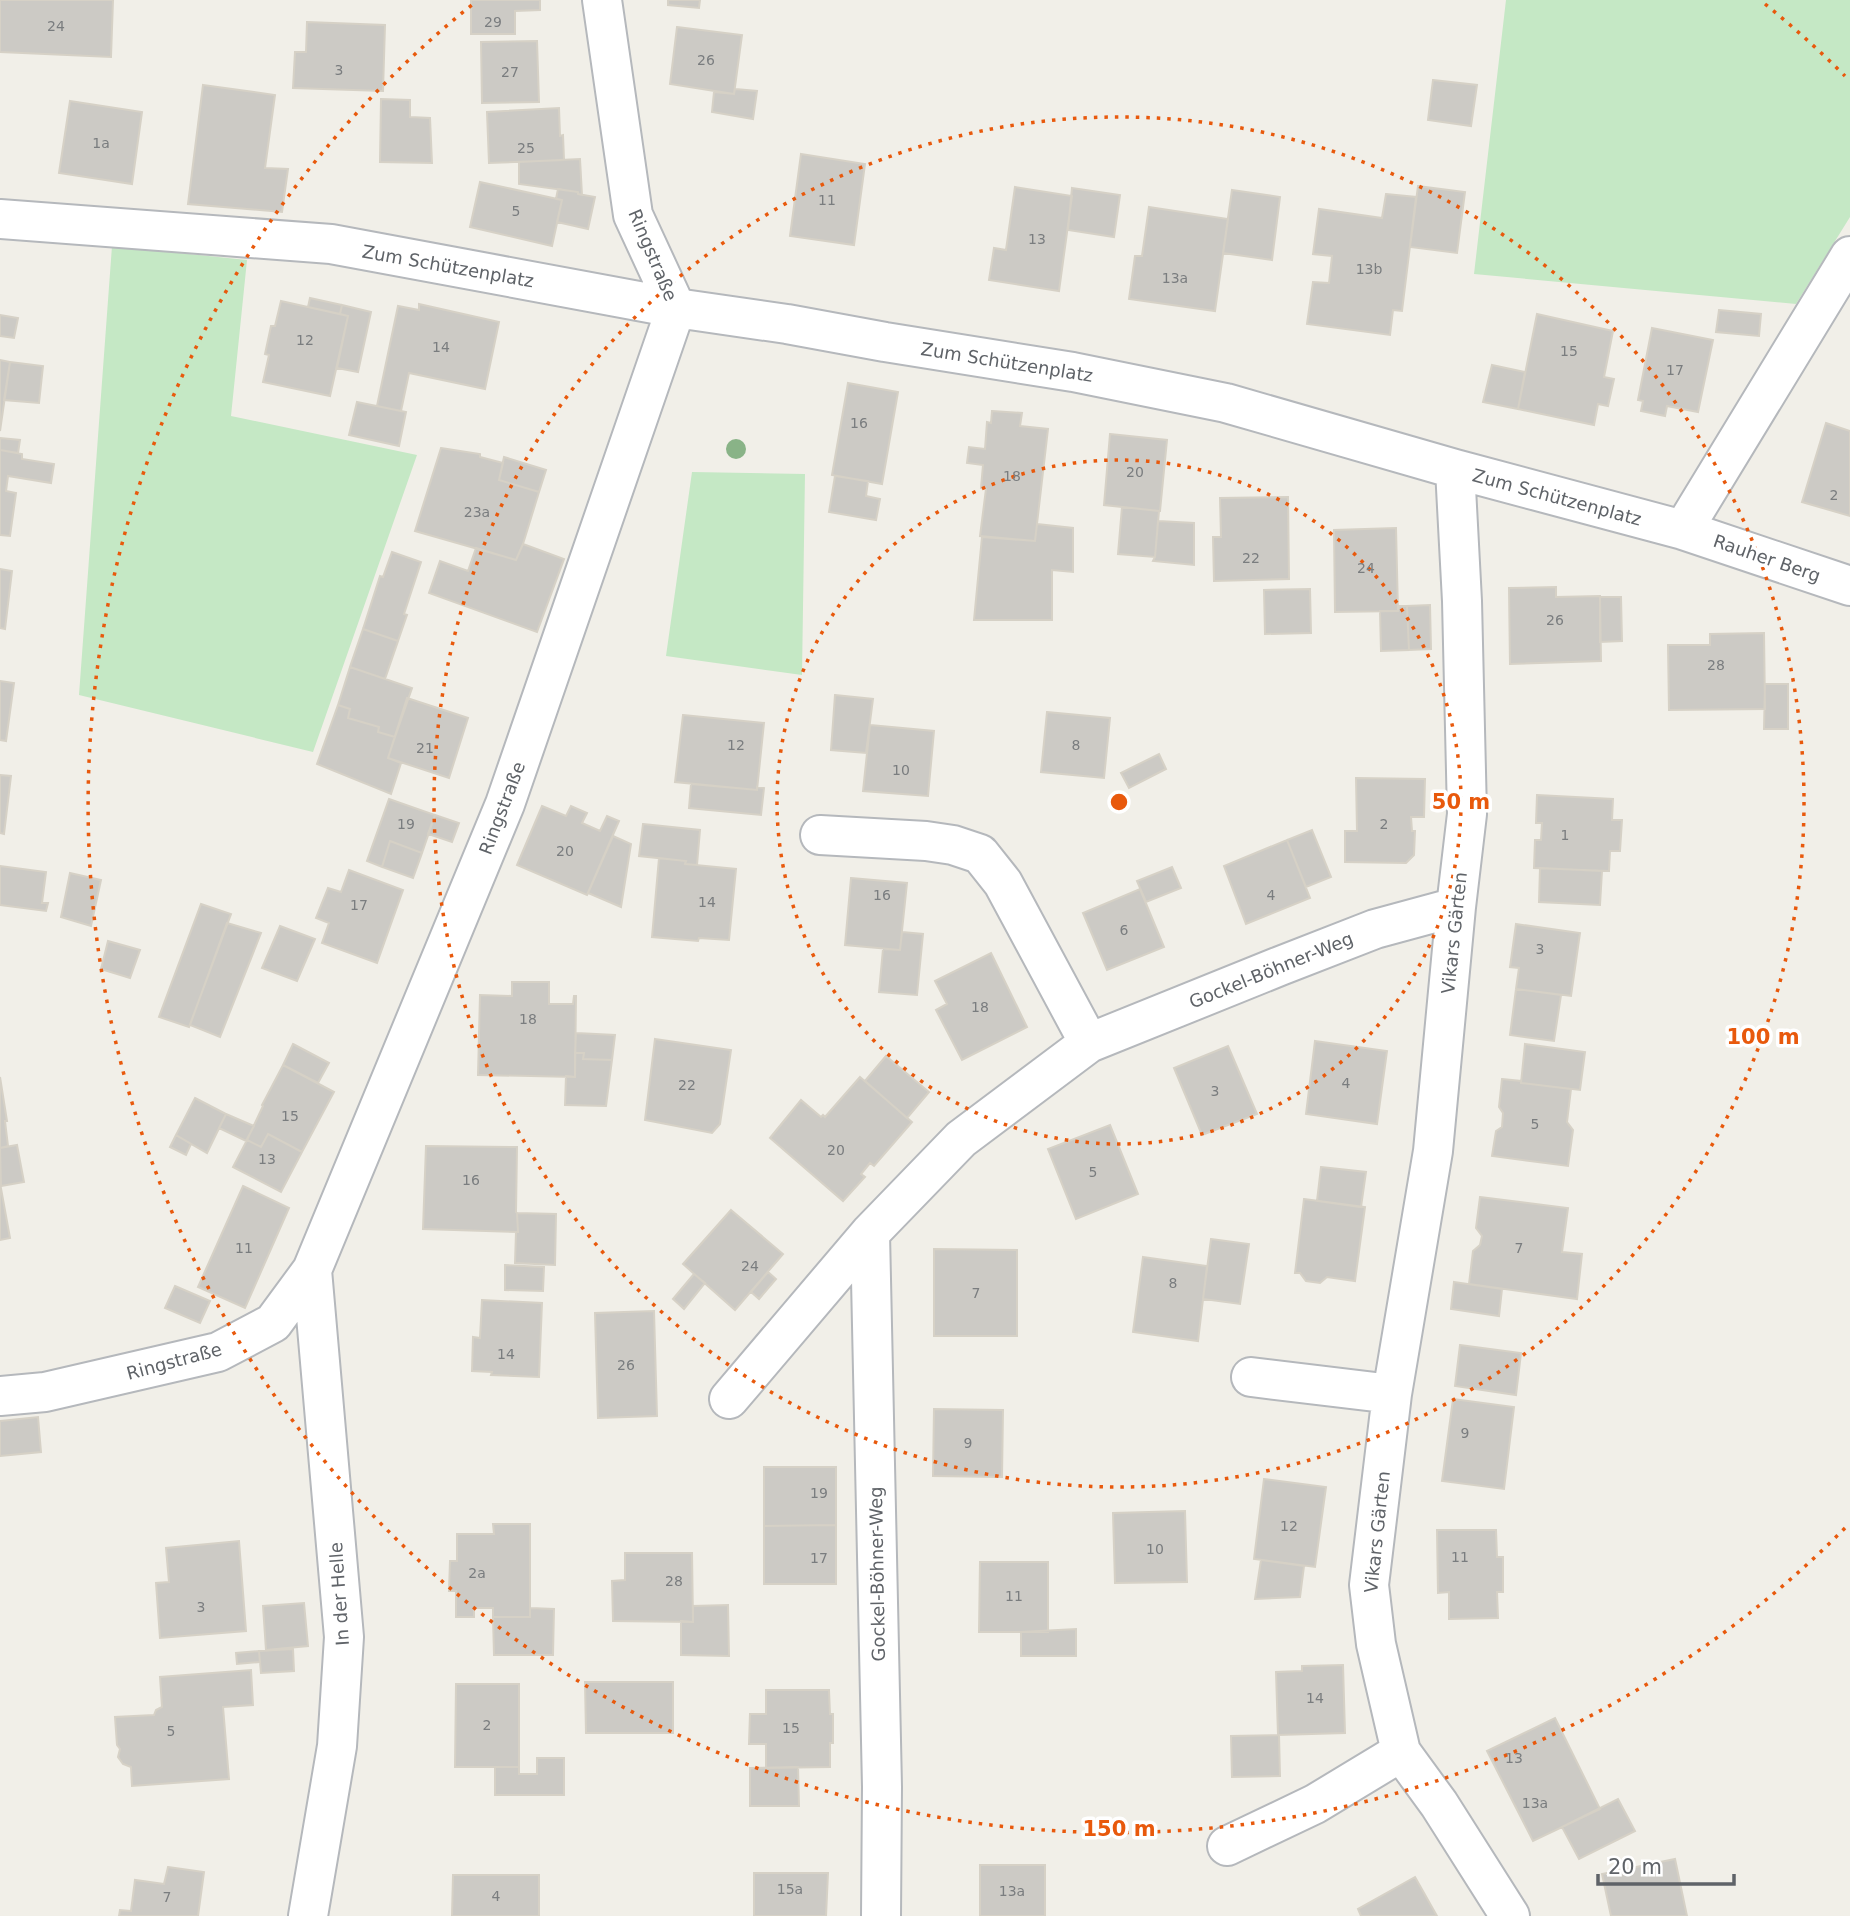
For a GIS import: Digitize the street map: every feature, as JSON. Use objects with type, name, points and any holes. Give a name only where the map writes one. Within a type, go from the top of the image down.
[{"type":"street","name":"Ringstraße","points":[[0,1396],[45,1392],[218,1352],[272,1323],[312,1270],[505,804],[676,308],[633,215],[602,0]]},
{"type":"street","name":"Zum Schützenplatz","points":[[0,219],[331,244],[676,308],[1073,372],[1226,403],[1455,469],[1683,530]]},
{"type":"street","points":[[1683,530],[1850,256]]},
{"type":"street","name":"Vikars Gärten","points":[[1455,469],[1467,814],[1455,907],[1433,1151],[1392,1394],[1369,1585],[1376,1644],[1401,1752],[1439,1804],[1510,1916]]},
{"type":"street","name":"Rauher Berg","points":[[1683,530],[1850,586]]},
{"type":"street","points":[[820,835],[926,841],[953,845],[980,854],[1003,883],[1090,1043]]},
{"type":"street","name":"Gockel-Böhner-Weg","points":[[729,1399],[870,1233],[961,1139],[1090,1043],[1280,965],[1376,929],[1455,907]]},
{"type":"street","name":"Gockel-Böhner-Weg","points":[[870,1233],[882,1787],[881,1916]]},
{"type":"street","name":"In der Helle","points":[[308,1916],[337,1746],[344,1637],[312,1270]]},
{"type":"street","points":[[1251,1377],[1392,1394]]},
{"type":"street","points":[[1227,1846],[1315,1804],[1401,1752]]},
{"type":"green space","points":[[1506,0],[1850,0],[1850,217],[1796,304],[1474,274]]},
{"type":"green space","points":[[112,246],[247,260],[231,416],[417,455],[313,752],[79,695]]},
{"type":"green space","points":[[692,472],[805,474],[802,675],[666,656]]},
{"type":"building","points":[[0,0],[113,0],[111,57],[0,52]]},
{"type":"building","points":[[471,0],[540,0],[540,10],[515,11],[515,34],[471,34]]},
{"type":"building","points":[[668,0],[700,0],[699,8],[668,5]]},
{"type":"building","points":[[307,22],[385,25],[383,91],[293,88],[295,52],[306,52]]},
{"type":"building","points":[[677,27],[742,35],[734,94],[670,84]]},
{"type":"building","points":[[537,41],[539,102],[482,103],[481,42]]},
{"type":"building","points":[[1433,80],[1477,85],[1471,126],[1428,120]]},
{"type":"building","points":[[203,85],[275,95],[265,168],[288,169],[282,212],[188,204]]},
{"type":"building","points":[[735,89],[757,91],[753,119],[712,112],[714,92],[734,94]]},
{"type":"building","points":[[381,99],[410,100],[410,117],[430,118],[432,163],[380,162]]},
{"type":"building","points":[[70,101],[142,112],[132,184],[59,173]]},
{"type":"building","points":[[559,108],[564,160],[489,163],[487,112]]},
{"type":"building","points":[[801,154],[865,164],[854,245],[790,236]]},
{"type":"building","points":[[580,159],[582,195],[578,192],[519,184],[519,162]]},
{"type":"building","points":[[480,182],[562,200],[552,246],[470,227]]},
{"type":"building","points":[[1418,186],[1465,192],[1457,253],[1410,247]]},
{"type":"building","points":[[1015,187],[1072,196],[1059,291],[989,280],[994,248],[1006,250]]},
{"type":"building","points":[[1072,188],[1120,195],[1114,237],[1068,230]]},
{"type":"building","points":[[558,189],[595,197],[588,229],[557,222],[562,200],[556,199]]},
{"type":"building","points":[[1232,190],[1280,197],[1272,260],[1223,253]]},
{"type":"building","points":[[1386,194],[1416,197],[1402,311],[1393,310],[1390,335],[1307,324],[1313,282],[1329,283],[1332,256],[1313,254],[1319,209],[1382,218]]},
{"type":"building","points":[[1149,207],[1228,219],[1215,311],[1129,299],[1135,256],[1142,256]]},
{"type":"building","points":[[310,298],[342,305],[340,314],[308,307]]},
{"type":"building","points":[[281,301],[348,316],[330,396],[263,382],[269,355],[265,354],[271,326],[275,326]]},
{"type":"building","points":[[419,304],[499,322],[485,389],[409,373],[401,411],[377,406],[398,306],[419,310]]},
{"type":"building","points":[[342,305],[371,312],[358,372],[337,368],[348,316],[340,314]]},
{"type":"building","points":[[1719,310],[1761,314],[1759,336],[1716,332]]},
{"type":"building","points":[[1537,314],[1613,331],[1604,377],[1614,379],[1608,406],[1598,404],[1594,425],[1518,409]]},
{"type":"building","points":[[0,315],[18,318],[14,338],[0,336]]},
{"type":"building","points":[[1652,328],[1713,340],[1698,412],[1667,406],[1665,416],[1641,411],[1643,401],[1638,400]]},
{"type":"building","points":[[0,360],[10,362],[0,431]]},
{"type":"building","points":[[10,362],[43,366],[39,403],[4,400]]},
{"type":"building","points":[[1492,365],[1525,372],[1518,409],[1483,402]]},
{"type":"building","points":[[848,383],[898,392],[882,484],[832,475]]},
{"type":"building","points":[[357,402],[406,412],[399,446],[349,435]]},
{"type":"building","points":[[992,411],[1022,413],[1020,426],[1048,429],[1035,541],[980,536],[986,489],[981,488],[983,465],[967,463],[969,447],[985,449],[987,422],[991,423]]},
{"type":"building","points":[[1826,423],[1850,431],[1850,516],[1802,502]]},
{"type":"building","points":[[1110,434],[1167,440],[1160,511],[1104,505]]},
{"type":"building","points":[[0,438],[20,440],[18,453],[0,450]]},
{"type":"building","points":[[441,448],[480,454],[480,457],[503,463],[499,480],[539,492],[516,560],[415,531]]},
{"type":"building","points":[[0,450],[22,454],[22,459],[54,464],[51,483],[8,476],[6,491],[16,493],[10,536],[0,535]]},
{"type":"building","points":[[504,457],[546,470],[539,492],[499,480]]},
{"type":"building","points":[[835,476],[868,481],[866,496],[880,499],[876,520],[829,512]]},
{"type":"building","points":[[1288,497],[1289,579],[1214,581],[1213,537],[1221,537],[1220,498]]},
{"type":"building","points":[[1122,507],[1159,511],[1155,557],[1118,554]]},
{"type":"building","points":[[1158,521],[1194,523],[1194,565],[1153,561]]},
{"type":"building","points":[[1037,524],[1073,528],[1073,572],[1052,570],[1052,620],[974,620],[982,537],[1035,541]]},
{"type":"building","points":[[1396,528],[1398,611],[1335,612],[1334,530]]},
{"type":"building","points":[[523,544],[564,559],[537,632],[429,593],[440,561],[468,571],[476,548],[516,560]]},
{"type":"building","points":[[392,552],[421,562],[398,641],[363,629],[380,576],[383,577]]},
{"type":"building","points":[[0,569],[12,571],[5,629],[0,628]]},
{"type":"building","points":[[1556,587],[1556,597],[1600,596],[1601,661],[1510,664],[1509,588]]},
{"type":"building","points":[[1310,589],[1311,633],[1265,634],[1264,590]]},
{"type":"building","points":[[1600,597],[1621,597],[1622,641],[1600,642]]},
{"type":"building","points":[[1430,605],[1431,649],[1409,650],[1407,606]]},
{"type":"building","points":[[1399,606],[1407,606],[1409,650],[1381,651],[1380,611],[1398,611]]},
{"type":"building","points":[[363,629],[398,641],[385,679],[350,667]]},
{"type":"building","points":[[1764,633],[1765,709],[1669,710],[1668,645],[1710,645],[1710,634]]},
{"type":"building","points":[[350,667],[412,688],[395,737],[378,732],[379,727],[348,718],[350,709],[338,705]]},
{"type":"building","points":[[0,681],[14,683],[6,741],[0,740]]},
{"type":"building","points":[[1765,684],[1788,684],[1788,729],[1764,729]]},
{"type":"building","points":[[835,695],[873,699],[866,753],[831,750]]},
{"type":"building","points":[[407,698],[468,718],[449,778],[388,758]]},
{"type":"building","points":[[338,705],[350,709],[348,718],[379,727],[378,732],[395,737],[388,758],[401,763],[391,794],[317,764]]},
{"type":"building","points":[[1047,712],[1110,718],[1104,778],[1041,772]]},
{"type":"building","points":[[683,715],[764,723],[757,790],[675,782]]},
{"type":"building","points":[[870,725],[934,731],[928,796],[863,791]]},
{"type":"building","points":[[1159,754],[1166,769],[1129,788],[1121,773]]},
{"type":"building","points":[[0,775],[11,776],[4,834],[0,833]]},
{"type":"building","points":[[1356,778],[1425,779],[1424,817],[1411,817],[1412,831],[1415,831],[1414,855],[1406,863],[1345,862],[1345,831],[1357,831]]},
{"type":"building","points":[[691,784],[757,790],[757,787],[764,788],[761,815],[689,808]]},
{"type":"building","points":[[1537,795],[1613,799],[1612,820],[1622,820],[1620,851],[1610,851],[1609,871],[1534,868],[1535,840],[1541,840],[1542,823],[1536,823]]},
{"type":"building","points":[[389,799],[435,815],[422,853],[390,841],[382,867],[367,861]]},
{"type":"building","points":[[542,806],[566,816],[571,806],[587,813],[582,823],[600,831],[607,816],[619,821],[587,895],[517,865]]},
{"type":"building","points":[[435,815],[459,823],[452,842],[428,834]]},
{"type":"building","points":[[643,824],[700,830],[697,865],[685,864],[686,861],[639,856]]},
{"type":"building","points":[[1312,830],[1331,877],[1306,887],[1287,840]]},
{"type":"building","points":[[613,836],[631,844],[621,907],[588,893]]},
{"type":"building","points":[[1287,840],[1310,898],[1246,924],[1224,866]]},
{"type":"building","points":[[390,841],[422,853],[413,878],[382,867]]},
{"type":"building","points":[[659,858],[686,861],[685,864],[736,869],[729,940],[699,938],[698,941],[652,937]]},
{"type":"building","points":[[0,866],[46,872],[42,903],[48,903],[46,911],[0,905]]},
{"type":"building","points":[[1172,867],[1181,888],[1146,902],[1137,881]]},
{"type":"building","points":[[1540,868],[1602,871],[1600,905],[1539,902]]},
{"type":"building","points":[[349,870],[403,890],[377,963],[322,943],[329,923],[316,918],[328,888],[341,892]]},
{"type":"building","points":[[70,873],[101,880],[91,926],[61,917]]},
{"type":"building","points":[[851,878],[907,883],[900,950],[845,945]]},
{"type":"building","points":[[1140,889],[1164,947],[1107,970],[1083,913]]},
{"type":"building","points":[[201,904],[231,914],[189,1027],[159,1017]]},
{"type":"building","points":[[227,923],[261,933],[220,1037],[190,1025]]},
{"type":"building","points":[[1516,924],[1580,933],[1571,996],[1516,989],[1519,968],[1510,967]]},
{"type":"building","points":[[280,926],[315,939],[297,981],[262,968]]},
{"type":"building","points":[[902,932],[923,934],[917,995],[879,992],[883,949],[900,950]]},
{"type":"building","points":[[108,941],[140,950],[130,978],[101,969]]},
{"type":"building","points":[[991,953],[1027,1027],[962,1060],[936,1010],[947,1004],[935,981]]},
{"type":"building","points":[[512,982],[549,982],[549,1004],[573,1004],[576,996],[575,1077],[478,1075],[480,995],[512,996]]},
{"type":"building","points":[[1516,989],[1561,995],[1554,1041],[1510,1035]]},
{"type":"building","points":[[576,1033],[615,1035],[612,1060],[583,1059],[584,1053],[575,1053]]},
{"type":"building","points":[[655,1039],[731,1050],[720,1124],[712,1133],[645,1120]]},
{"type":"building","points":[[1315,1041],[1387,1051],[1377,1124],[1306,1114]]},
{"type":"building","points":[[293,1044],[329,1063],[318,1083],[283,1065]]},
{"type":"building","points":[[1525,1044],[1585,1052],[1580,1090],[1521,1083]]},
{"type":"building","points":[[1228,1046],[1257,1114],[1202,1135],[1174,1068]]},
{"type":"building","points":[[575,1053],[584,1053],[583,1059],[612,1060],[606,1106],[565,1105],[566,1076],[575,1077]]},
{"type":"building","points":[[886,1056],[929,1092],[907,1118],[865,1081]]},
{"type":"building","points":[[283,1065],[334,1092],[302,1152],[268,1134],[261,1147],[247,1140]]},
{"type":"building","points":[[0,1077],[8,1146],[0,1148]]},
{"type":"building","points":[[860,1077],[912,1122],[874,1166],[870,1163],[861,1174],[865,1177],[843,1201],[770,1138],[801,1100],[821,1117],[825,1117]]},
{"type":"building","points":[[1502,1079],[1571,1089],[1567,1122],[1573,1130],[1568,1166],[1492,1156],[1496,1131],[1502,1127],[1503,1113],[1499,1107]]},
{"type":"building","points":[[195,1098],[226,1114],[207,1153],[176,1135]]},
{"type":"building","points":[[226,1114],[254,1126],[246,1141],[219,1128]]},
{"type":"building","points":[[1110,1125],[1138,1194],[1076,1219],[1048,1149]]},
{"type":"building","points":[[268,1134],[302,1152],[281,1192],[233,1167],[247,1140],[261,1147]]},
{"type":"building","points":[[176,1135],[191,1144],[186,1155],[170,1147]]},
{"type":"building","points":[[17,1145],[24,1182],[1,1186],[0,1148]]},
{"type":"building","points":[[426,1146],[517,1147],[518,1232],[423,1229]]},
{"type":"building","points":[[1321,1167],[1366,1172],[1361,1207],[1317,1201]]},
{"type":"building","points":[[0,1183],[10,1238],[0,1240]]},
{"type":"building","points":[[243,1186],[289,1208],[245,1308],[198,1287]]},
{"type":"building","points":[[1480,1197],[1568,1208],[1562,1252],[1582,1254],[1577,1299],[1469,1284],[1473,1251],[1480,1245],[1482,1236],[1476,1228]]},
{"type":"building","points":[[1304,1199],[1365,1207],[1355,1281],[1327,1277],[1320,1283],[1306,1281],[1300,1273],[1295,1273]]},
{"type":"building","points":[[731,1210],[783,1254],[735,1310],[683,1264]]},
{"type":"building","points":[[517,1213],[556,1214],[555,1265],[515,1263]]},
{"type":"building","points":[[1211,1239],[1249,1244],[1240,1304],[1203,1299]]},
{"type":"building","points":[[934,1249],[1017,1250],[1017,1336],[934,1336]]},
{"type":"building","points":[[1143,1257],[1207,1266],[1198,1341],[1133,1332]]},
{"type":"building","points":[[505,1265],[544,1267],[543,1291],[505,1290]]},
{"type":"building","points":[[768,1272],[776,1279],[759,1299],[751,1292]]},
{"type":"building","points":[[694,1274],[705,1283],[684,1309],[673,1299]]},
{"type":"building","points":[[1454,1282],[1502,1289],[1499,1316],[1451,1309]]},
{"type":"building","points":[[175,1286],[210,1301],[200,1323],[165,1308]]},
{"type":"building","points":[[482,1300],[542,1303],[539,1377],[491,1375],[492,1372],[472,1371],[473,1337],[480,1338]]},
{"type":"building","points":[[654,1311],[657,1416],[598,1418],[595,1313]]},
{"type":"building","points":[[1460,1345],[1521,1353],[1516,1395],[1455,1386]]},
{"type":"building","points":[[1453,1399],[1514,1407],[1504,1489],[1442,1481]]},
{"type":"building","points":[[934,1409],[1003,1410],[1002,1477],[933,1476]]},
{"type":"building","points":[[38,1417],[41,1452],[0,1456],[0,1421]]},
{"type":"building","points":[[764,1467],[836,1467],[836,1525],[764,1526]]},
{"type":"building","points":[[1264,1479],[1326,1487],[1315,1567],[1254,1559]]},
{"type":"building","points":[[1185,1511],[1187,1582],[1115,1583],[1113,1513]]},
{"type":"building","points":[[493,1524],[530,1524],[530,1617],[493,1617],[493,1608],[474,1608],[474,1617],[456,1617],[456,1591],[449,1591],[450,1561],[457,1561],[457,1534],[494,1534]]},
{"type":"building","points":[[836,1525],[836,1584],[764,1584],[764,1526]]},
{"type":"building","points":[[1437,1530],[1496,1530],[1497,1557],[1503,1557],[1503,1592],[1497,1592],[1498,1618],[1449,1619],[1449,1592],[1438,1593]]},
{"type":"building","points":[[239,1541],[246,1631],[160,1638],[156,1583],[169,1582],[166,1548]]},
{"type":"building","points":[[625,1553],[692,1553],[693,1622],[613,1621],[612,1581],[625,1580]]},
{"type":"building","points":[[1261,1560],[1304,1566],[1300,1597],[1255,1599]]},
{"type":"building","points":[[980,1562],[1048,1562],[1048,1632],[979,1632]]},
{"type":"building","points":[[304,1603],[308,1646],[266,1650],[263,1606]]},
{"type":"building","points":[[728,1605],[729,1656],[681,1655],[681,1621],[693,1622],[693,1606]]},
{"type":"building","points":[[530,1608],[554,1609],[553,1655],[494,1655],[493,1617],[530,1617]]},
{"type":"building","points":[[1076,1629],[1076,1656],[1021,1656],[1021,1632]]},
{"type":"building","points":[[293,1649],[294,1671],[261,1673],[259,1651]]},
{"type":"building","points":[[259,1651],[260,1662],[237,1664],[236,1653]]},
{"type":"building","points":[[1343,1665],[1345,1733],[1278,1735],[1276,1672],[1302,1671],[1302,1666]]},
{"type":"building","points":[[251,1670],[253,1705],[223,1707],[229,1779],[132,1786],[131,1767],[123,1764],[118,1757],[120,1749],[117,1745],[115,1717],[154,1715],[156,1710],[162,1707],[160,1677]]},
{"type":"building","points":[[585,1682],[673,1682],[673,1733],[586,1733]]},
{"type":"building","points":[[456,1684],[519,1684],[519,1767],[455,1767]]},
{"type":"building","points":[[766,1690],[829,1690],[830,1714],[833,1714],[830,1767],[766,1768],[766,1744],[749,1744],[750,1714],[766,1714]]},
{"type":"building","points":[[1555,1718],[1600,1809],[1533,1841],[1487,1751]]},
{"type":"building","points":[[1279,1735],[1280,1776],[1232,1777],[1231,1736]]},
{"type":"building","points":[[537,1758],[564,1758],[564,1795],[495,1795],[495,1767],[519,1767],[519,1774],[537,1774]]},
{"type":"building","points":[[798,1767],[799,1806],[750,1806],[750,1768]]},
{"type":"building","points":[[1618,1799],[1635,1831],[1579,1859],[1562,1827]]},
{"type":"building","points":[[1675,1859],[1687,1916],[1611,1916],[1602,1874]]},
{"type":"building","points":[[980,1865],[1045,1865],[1045,1916],[980,1916]]},
{"type":"building","points":[[168,1867],[204,1872],[198,1916],[119,1916],[120,1910],[131,1911],[135,1880],[164,1884]]},
{"type":"building","points":[[754,1873],[828,1873],[826,1916],[754,1916]]},
{"type":"building","points":[[453,1875],[539,1875],[539,1916],[452,1916]]},
{"type":"building","points":[[1415,1877],[1437,1916],[1361,1916],[1358,1909]]}]
